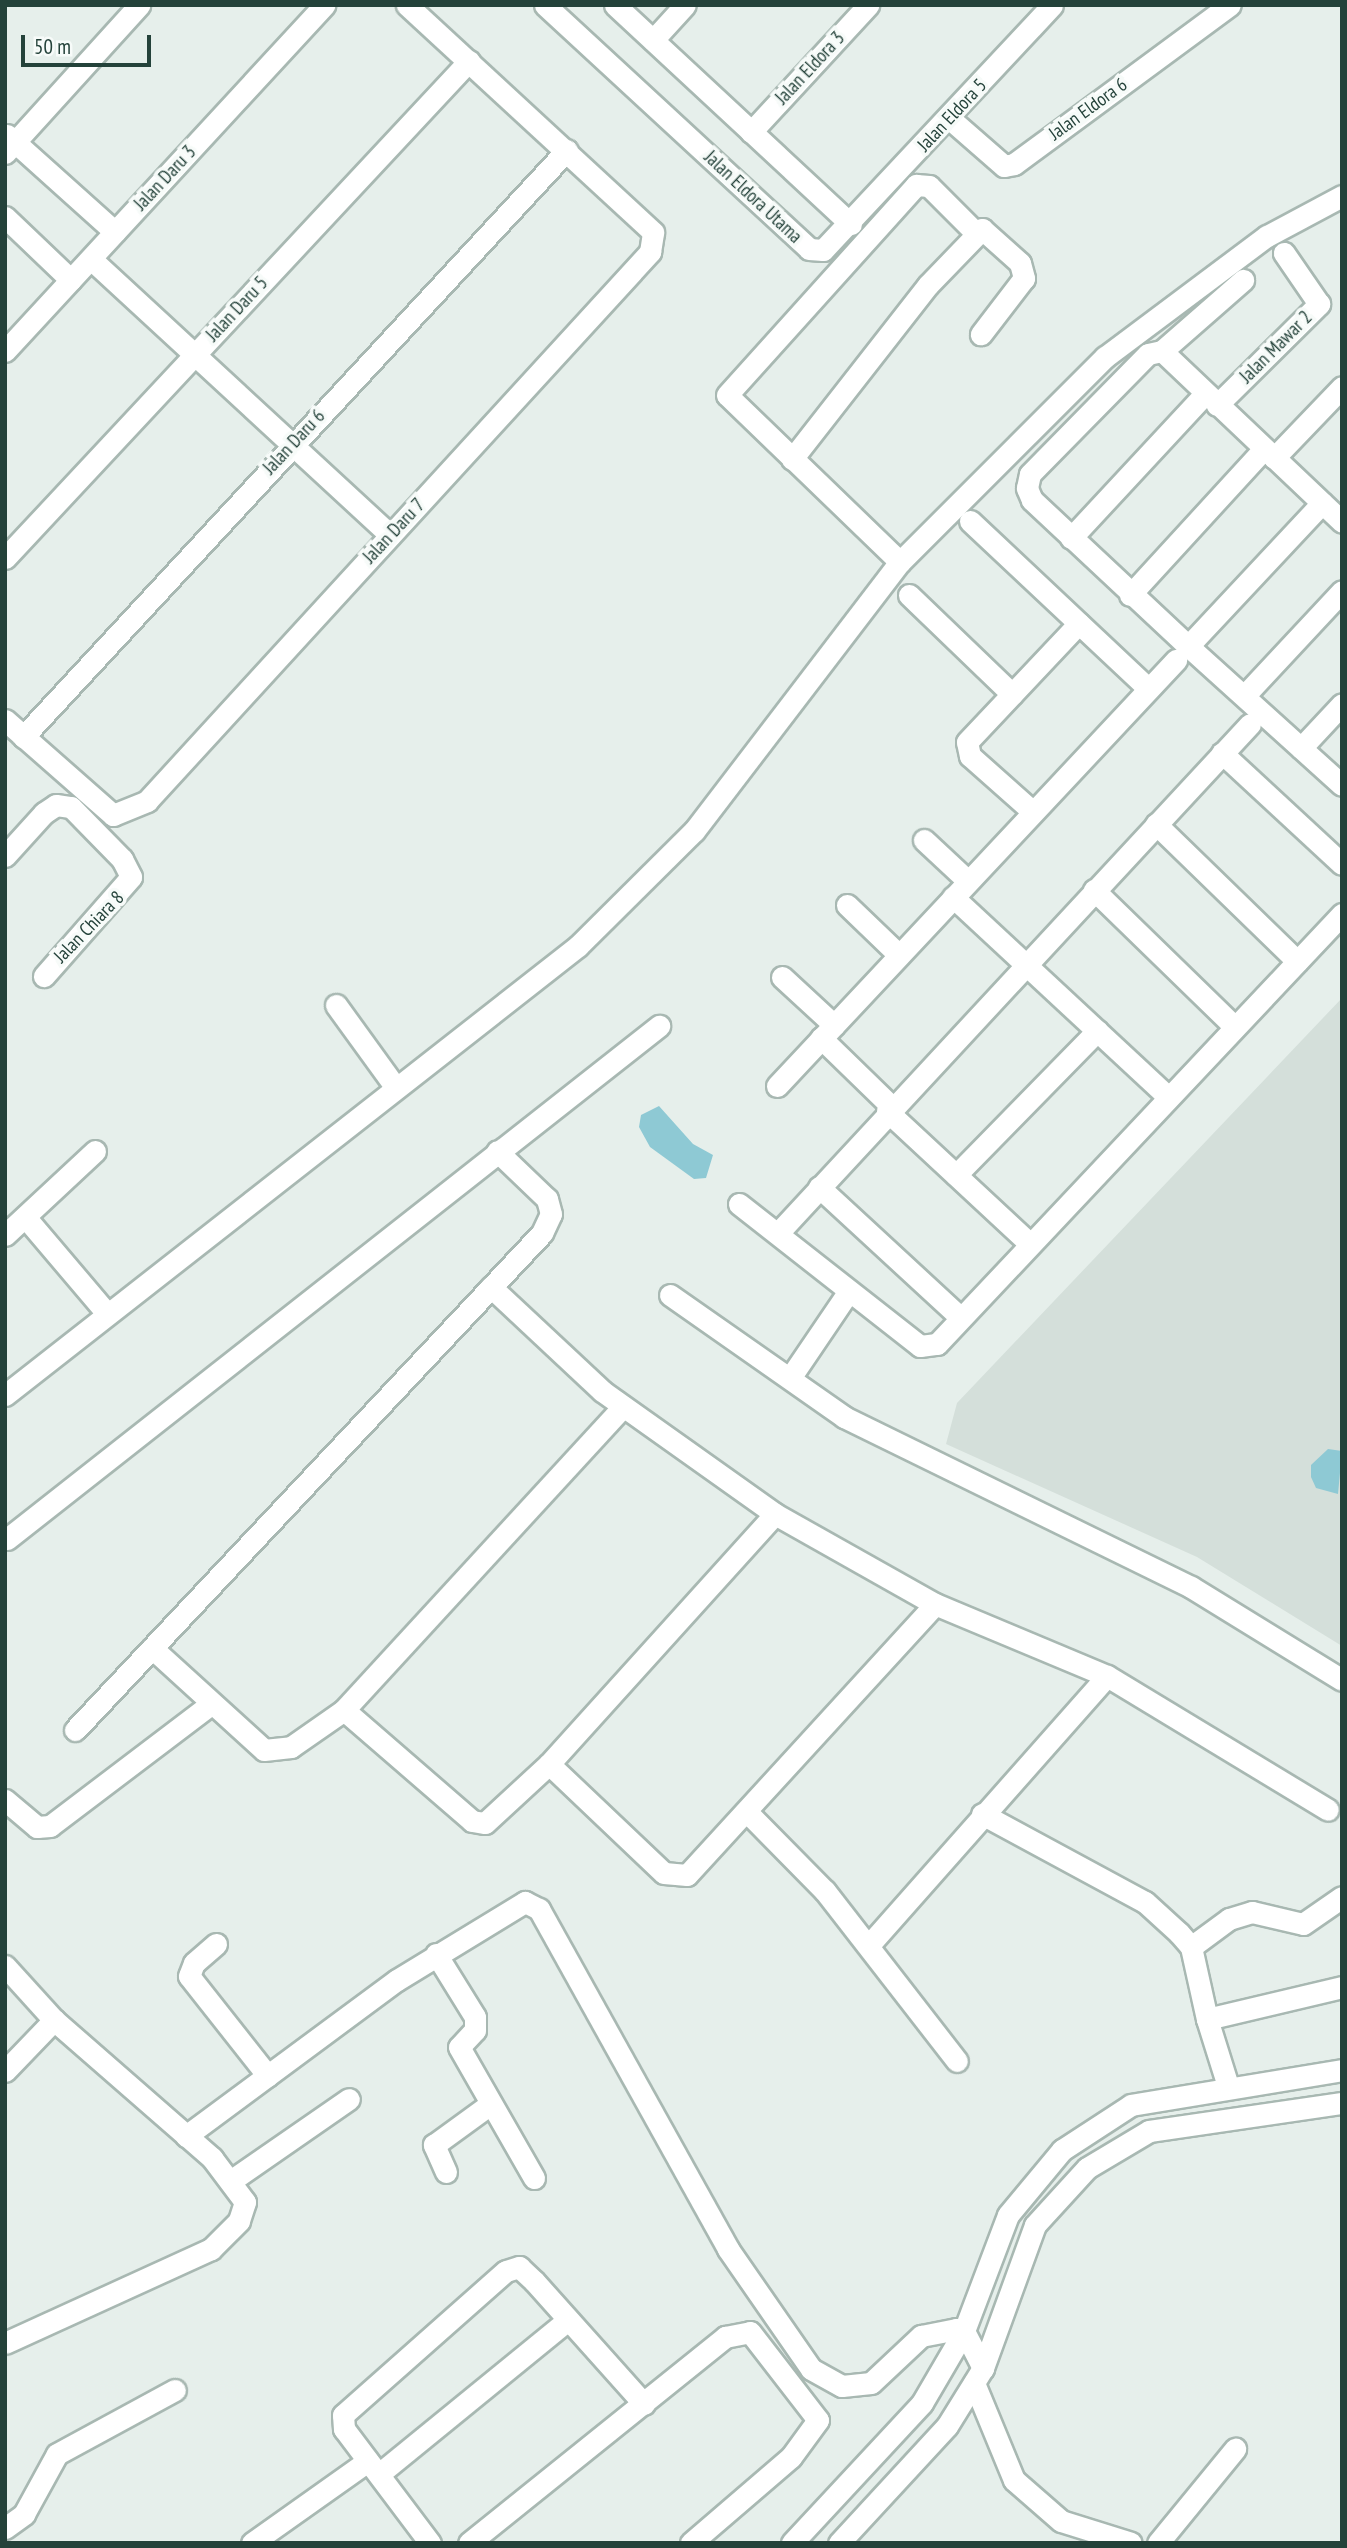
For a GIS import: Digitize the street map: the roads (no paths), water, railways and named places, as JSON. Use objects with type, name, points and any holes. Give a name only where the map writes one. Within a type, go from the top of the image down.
[{"type":"street","points":[[115,232],[9,143],[139,5]]},
{"type":"street","name":"Jalan Daru 3","points":[[5,351],[324,5]]},
{"type":"street","points":[[408,5],[567,150]]},
{"type":"street","name":"Jalan Eldora Utama","points":[[545,5],[809,249],[823,250],[851,224]]},
{"type":"street","points":[[615,5],[851,224]]},
{"type":"street","points":[[653,40],[685,5]]},
{"type":"street","name":"Jalan Eldora 3","points":[[751,132],[868,5]]},
{"type":"street","name":"Jalan Eldora 5","points":[[851,224],[1052,5]]},
{"type":"street","name":"Jalan Eldora 6","points":[[948,118],[1004,166],[1014,164],[1225,7]]},
{"type":"street","name":"Jalan Daru 5","points":[[5,558],[468,61]]},
{"type":"street","name":"Jalan Daru 7","points":[[23,737],[93,801],[113,815],[126,814],[148,801],[628,277],[653,241],[653,232],[567,150]]},
{"type":"street","name":"Jalan Daru 6","points":[[23,737],[567,150]]},
{"type":"street","points":[[900,562],[727,395],[916,185],[929,186],[975,232]]},
{"type":"street","points":[[5,1395],[105,1311],[569,954],[694,831],[900,562],[1116,349],[1267,236],[1342,196]]},
{"type":"street","points":[[5,217],[71,280]]},
{"type":"street","points":[[792,458],[975,232],[982,229],[1024,270],[1019,287],[981,334]]},
{"type":"street","name":"Jalan Mawar 2","points":[[1211,399],[1319,304],[1284,253]]},
{"type":"street","points":[[90,259],[390,535]]},
{"type":"street","points":[[1243,280],[1162,351],[1148,354],[1030,474],[1031,500],[1130,595],[1182,653],[1245,695],[1342,785]]},
{"type":"street","points":[[776,1086],[1148,688],[1334,510],[1269,454],[1162,351]]},
{"type":"street","points":[[1130,595],[1269,454],[1342,387]]},
{"type":"street","points":[[1071,538],[1211,399]]},
{"type":"street","points":[[970,521],[1148,688]]},
{"type":"street","points":[[1245,695],[1342,591]]},
{"type":"street","points":[[909,595],[1012,694]]},
{"type":"street","points":[[1032,811],[967,749],[970,736],[1079,623]]},
{"type":"street","points":[[1301,748],[1342,704]]},
{"type":"street","points":[[5,720],[23,737]]},
{"type":"street","points":[[778,1233],[1024,964],[1250,724]]},
{"type":"street","points":[[1222,753],[1342,864]]},
{"type":"street","name":"Jalan Chiara 8","points":[[5,856],[56,805],[71,807],[122,859],[131,877],[44,976]]},
{"type":"street","points":[[1156,824],[1297,961]]},
{"type":"street","points":[[924,840],[968,881]]},
{"type":"street","points":[[1094,890],[1234,1026]]},
{"type":"street","points":[[953,897],[1167,1096]]},
{"type":"street","points":[[847,905],[899,955]]},
{"type":"street","points":[[739,1204],[920,1346],[937,1344],[1167,1096],[1342,914]]},
{"type":"street","points":[[782,977],[890,1109],[1030,1244]]},
{"type":"street","points":[[336,1005],[396,1088]]},
{"type":"street","points":[[7,1539],[659,1026]]},
{"type":"street","points":[[956,1175],[1097,1031]]},
{"type":"street","points":[[5,1235],[95,1151]]},
{"type":"street","points":[[75,1730],[542,1233],[551,1214],[547,1199],[497,1151]]},
{"type":"street","points":[[820,1187],[961,1318]]},
{"type":"street","points":[[26,1218],[105,1311]]},
{"type":"street","points":[[491,1287],[623,1407],[775,1514],[935,1604],[1107,1676],[1328,1810]]},
{"type":"street","points":[[790,1378],[849,1290]]},
{"type":"street","points":[[670,1295],[790,1378],[910,1452],[1191,1587],[1342,1680]]},
{"type":"street","points":[[152,1648],[264,1750],[276,1751],[344,1710],[623,1407]]},
{"type":"street","points":[[344,1710],[472,1821],[498,1816],[549,1764],[775,1514]]},
{"type":"street","points":[[549,1764],[674,1878],[687,1875],[935,1604]]},
{"type":"street","points":[[869,1945],[982,1814],[1107,1676]]},
{"type":"street","points":[[5,1800],[37,1827],[50,1826],[212,1703]]},
{"type":"street","points":[[747,1812],[797,1859],[869,1945],[901,1996],[957,2061]]},
{"type":"street","points":[[982,1814],[1145,1902],[1191,1947],[1207,2019],[1228,2086]]},
{"type":"street","points":[[1191,1947],[1229,1919],[1252,1912],[1303,1924],[1342,1897]]},
{"type":"street","points":[[186,2136],[436,1954],[509,1908],[525,1902],[539,1909],[728,2249],[816,2373],[842,2386],[866,2384],[921,2336],[964,2331]]},
{"type":"street","points":[[216,1944],[194,1963],[190,1976],[268,2076]]},
{"type":"street","points":[[436,1954],[475,2017],[475,2030],[459,2047],[489,2105],[534,2178]]},
{"type":"street","points":[[5,1966],[54,2020],[233,2180],[245,2202],[239,2221],[211,2249],[5,2343]]},
{"type":"street","points":[[1207,2019],[1342,1987]]},
{"type":"street","points":[[5,2071],[54,2020]]},
{"type":"street","points":[[792,2543],[922,2403],[964,2331],[1008,2215],[1062,2150],[1131,2105],[1228,2086],[1342,2070]]},
{"type":"street","points":[[233,2180],[349,2099]]},
{"type":"street","points":[[839,2543],[938,2436],[979,2376],[1035,2225],[1087,2168],[1149,2131],[1342,2103]]},
{"type":"street","points":[[446,2172],[434,2145],[489,2105]]},
{"type":"street","points":[[430,2543],[344,2429],[346,2408],[500,2275],[519,2267],[644,2404]]},
{"type":"street","points":[[252,2543],[373,2467],[568,2320]]},
{"type":"street","points":[[964,2331],[1014,2480],[1061,2521],[1131,2543]]},
{"type":"street","points":[[469,2543],[725,2337],[750,2332],[818,2420],[804,2444],[691,2543]]},
{"type":"street","points":[[5,2529],[24,2514],[57,2454],[175,2390]]},
{"type":"street","points":[[1157,2543],[1235,2449]]},
{"type":"water","points":[[659,1106],[693,1144],[713,1155],[706,1178],[694,1179],[650,1147],[639,1127],[641,1115]]},
{"type":"water","points":[[1328,1449],[1342,1451],[1338,1494],[1316,1488],[1311,1477],[1311,1465]]}]
